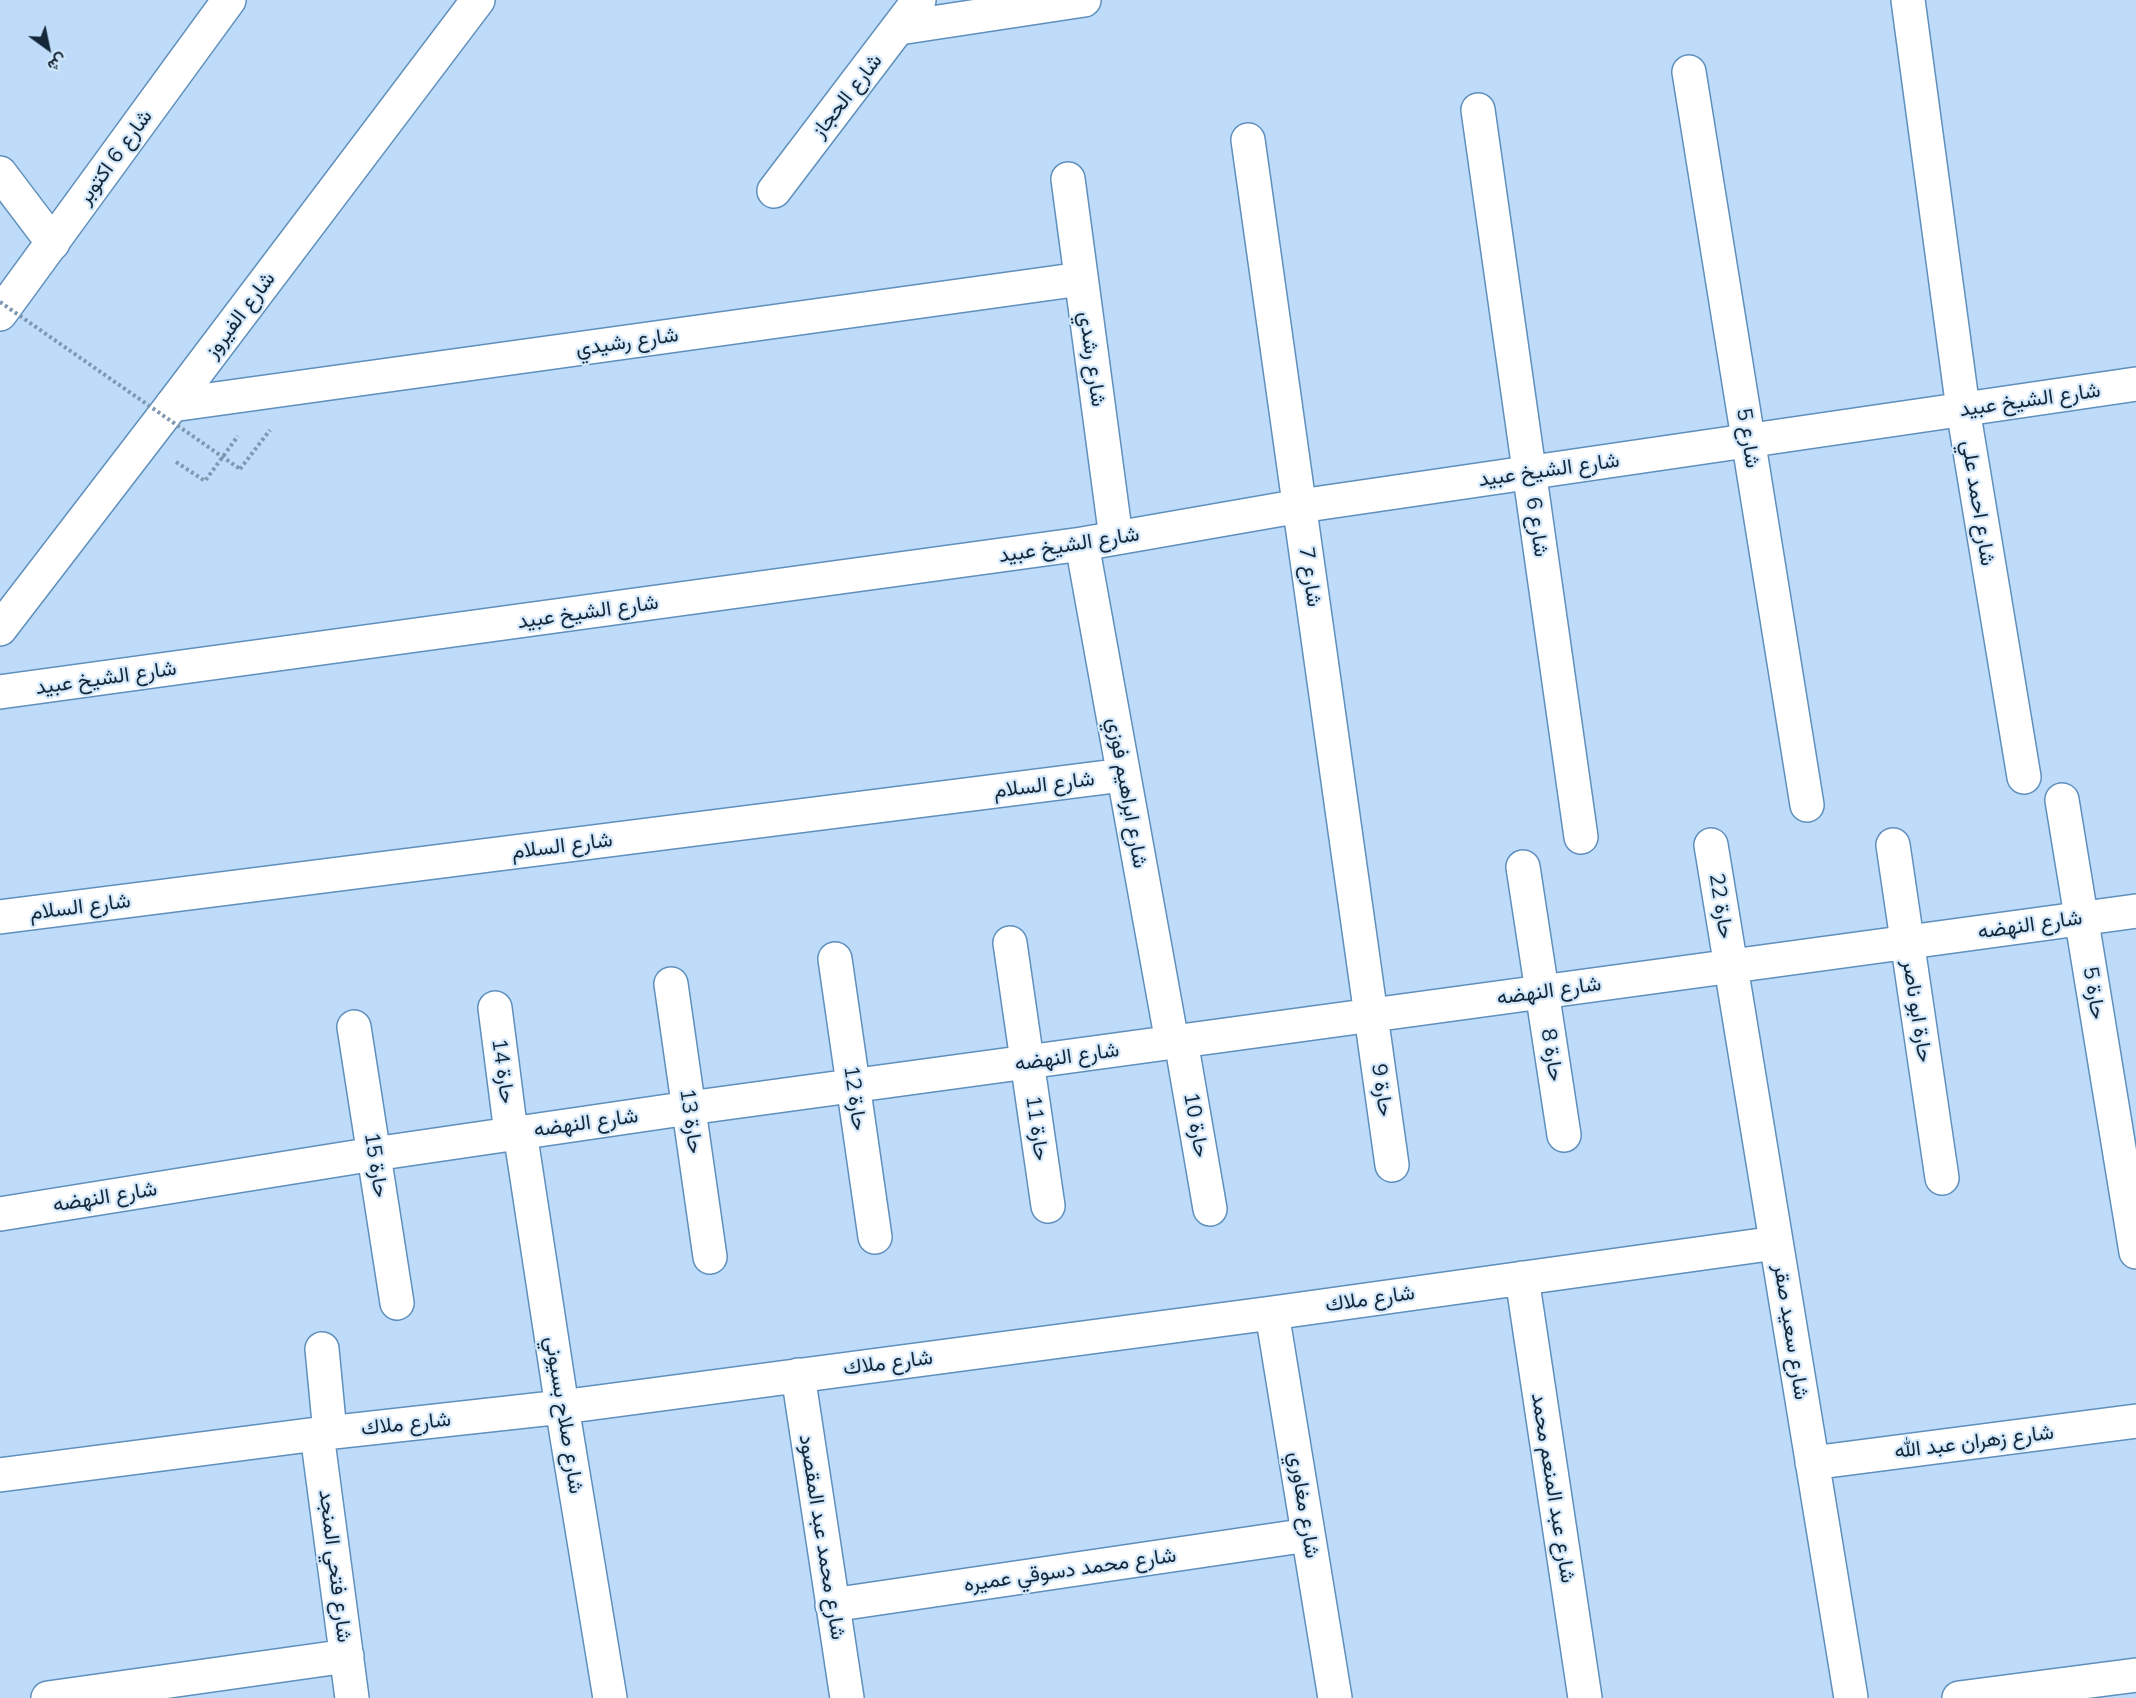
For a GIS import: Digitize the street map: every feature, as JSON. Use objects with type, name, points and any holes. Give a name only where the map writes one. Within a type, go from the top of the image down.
[{"type":"street","name":"شارع 6 اكتوبر","points":[[0,314],[229,0]]},
{"type":"street","name":"شارع الفيروز","points":[[0,629],[478,0]]},
{"type":"street","name":"شارع الحجاز","points":[[774,191],[919,0]]},
{"type":"street","points":[[899,28],[1084,0]]},
{"type":"street","name":"شارع احمد علي","points":[[1908,0],[1963,410],[2024,777]]},
{"type":"street","name":"شارع 5","points":[[1689,72],[1808,805]]},
{"type":"street","name":"شارع 6","points":[[1478,110],[1581,837]]},
{"type":"street","name":"شارع 7","points":[[1248,140],[1372,1014]]},
{"type":"street","points":[[0,173],[53,243]]},
{"type":"street","name":"شارع رشدي","points":[[1068,179],[1116,538]]},
{"type":"street","name":"شارع رشيدي","points":[[172,405],[1081,279]]},
{"type":"street","name":"شارع الشيخ عبيد","points":[[0,692],[1082,544],[1300,506],[2136,384]]},
{"type":"street","name":"شارع ابراهيم فوزي","points":[[1082,544],[1123,775],[1176,1042]]},
{"type":"street","name":"شارع السلام","points":[[0,917],[1123,775]]},
{"type":"street","name":"حارة 5","points":[[2062,800],[2130,1185],[2136,1252]]},
{"type":"street","name":"حارة 22","points":[[1711,845],[1731,967]]},
{"type":"street","name":"حارة ابو ناصر","points":[[1893,845],[1942,1178]]},
{"type":"street","name":"حارة 8","points":[[1523,867],[1564,1136]]},
{"type":"street","name":"شارع النهضه","points":[[0,1214],[374,1154],[689,1108],[2136,911]]},
{"type":"street","name":"حارة 11","points":[[1010,943],[1048,1206]]},
{"type":"street","name":"حارة 12","points":[[835,959],[875,1237]]},
{"type":"street","name":"شارع سعيد صقر","points":[[1731,967],[1851,1698]]},
{"type":"street","name":"حارة 13","points":[[671,984],[710,1257]]},
{"type":"street","name":"حارة 14","points":[[495,1008],[516,1133]]},
{"type":"street","name":"حارة 9","points":[[1372,1014],[1392,1165]]},
{"type":"street","name":"حارة 15","points":[[354,1027],[398,1303]]},
{"type":"street","name":"حارة 10","points":[[1176,1042],[1210,1209]]},
{"type":"street","name":"شارع صلاح بسيوني","points":[[516,1133],[610,1698]]},
{"type":"street","name":"شارع ملاك","points":[[0,1475],[324,1433],[562,1407],[1272,1313],[1776,1243]]},
{"type":"street","name":"شارع عبد المنعم محمد","points":[[1522,1278],[1585,1698]]},
{"type":"street","name":"شارع مغاوري","points":[[1272,1313],[1335,1698]]},
{"type":"street","name":"شارع فتحي المنجد","points":[[322,1349],[324,1433],[352,1698]]},
{"type":"street","name":"شارع محمد عبد المقصود","points":[[798,1375],[847,1698]]},
{"type":"street","name":"شارع زهران عبد الله","points":[[1812,1463],[2136,1421]]},
{"type":"street","name":"شارع محمد دسوقي عميره","points":[[832,1605],[1308,1534]]},
{"type":"street","points":[[48,1698],[346,1656]]},
{"type":"street","points":[[1959,1698],[2136,1675]]},
{"type":"path","points":[[0,302],[240,469],[270,430],[261,423]]},
{"type":"path","points":[[205,481],[239,435]]}]
